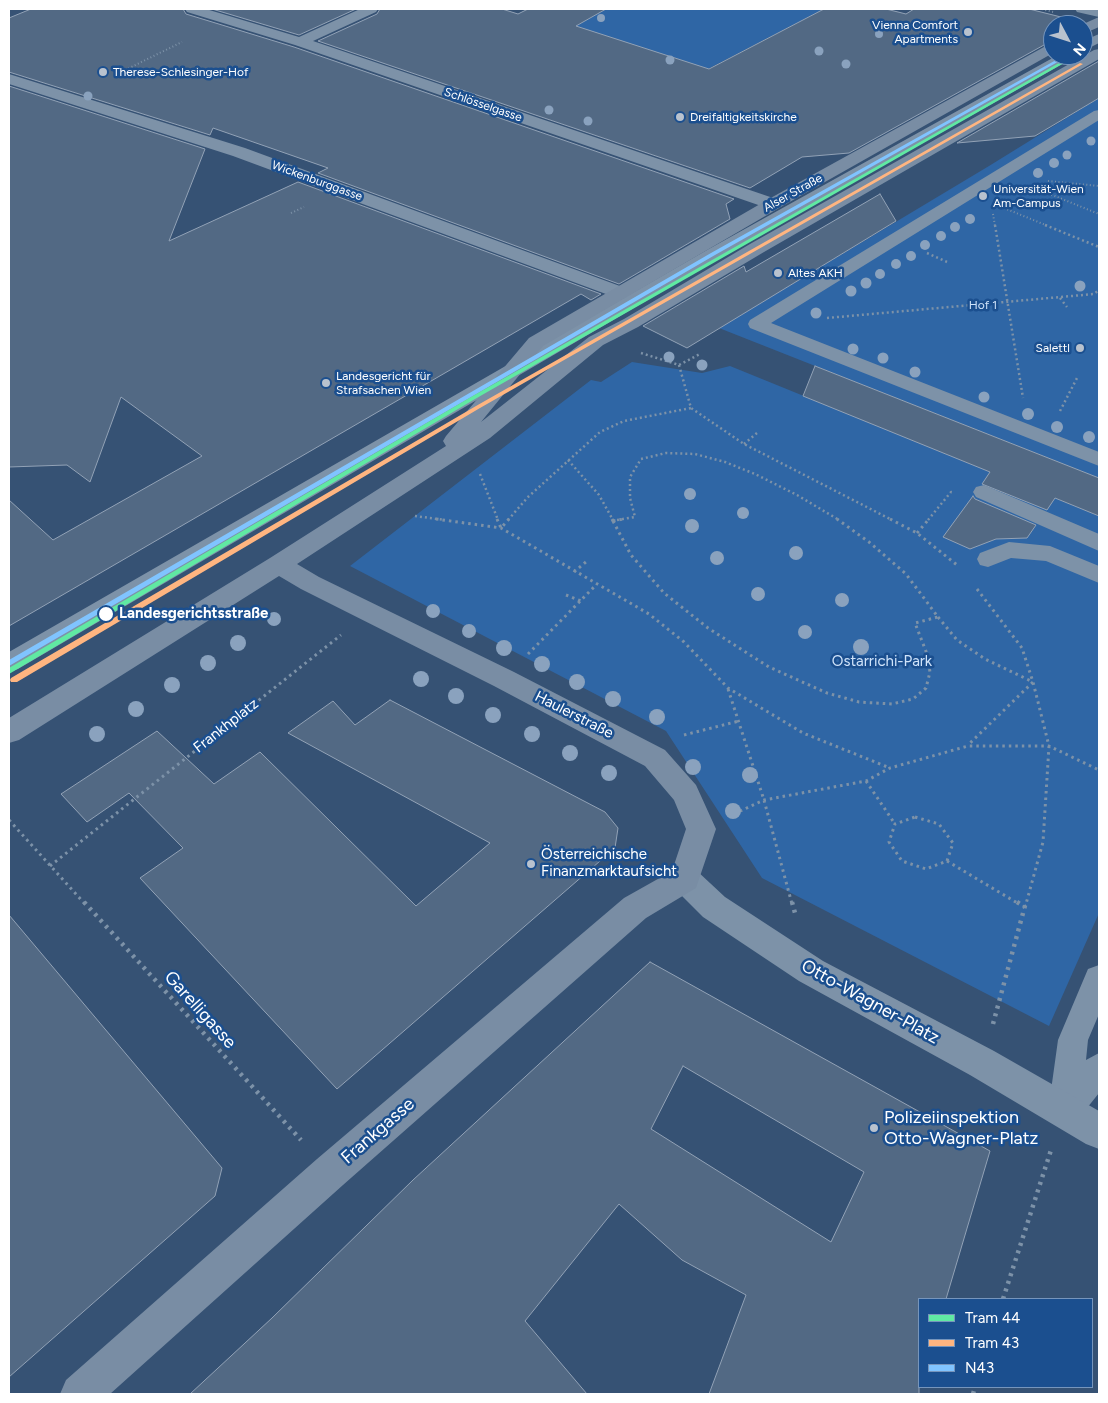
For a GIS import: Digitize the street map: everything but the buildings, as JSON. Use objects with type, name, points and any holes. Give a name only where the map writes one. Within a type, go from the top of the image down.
[{"type":"street","name":"Schlösselgasse","points":[[192,9],[300,42],[773,204]]},
{"type":"street","points":[[300,42],[371,9]]},
{"type":"street","points":[[1082,9],[1099,13]]},
{"type":"street","name":"Alser Straße","points":[[514,370],[536,342],[773,204],[1043,53]]},
{"type":"street","points":[[9,732],[278,564],[482,433],[596,341],[1099,53]]},
{"type":"street","name":"Wickenburggasse","points":[[9,79],[239,152],[620,293]]},
{"type":"street","points":[[441,458],[463,429],[514,370]]},
{"type":"street","points":[[278,564],[310,583],[369,613]]},
{"type":"street","name":"Haulerstraße","points":[[369,613],[504,679],[655,758],[686,792],[701,829]]},
{"type":"street","points":[[685,879],[701,829]]},
{"type":"street","name":"Otto-Wagner-Platz","points":[[685,879],[714,907],[811,971],[982,1064],[1099,1131]]},
{"type":"street","name":"Frankgasse","points":[[80,1394],[330,1172],[635,908],[685,879]]},
{"type":"lane","points":[[9,663],[713,254],[1050,65]]},
{"type":"lane","points":[[1099,114],[757,324],[1099,459]]},
{"type":"lane","points":[[984,492],[1099,543]]},
{"type":"lane","points":[[988,559],[1010,550],[1050,554],[1099,575]]},
{"type":"lane","points":[[1064,1112],[1074,1040],[1099,980]]},
{"type":"lane","points":[[1064,1112],[1099,1068]]},
{"type":"path","points":[[119,73],[182,42]]},
{"type":"path","points":[[1000,174],[1099,214]]},
{"type":"path","points":[[968,193],[1099,247]]},
{"type":"path","points":[[968,193],[994,214],[1028,431]]},
{"type":"path","points":[[291,213],[305,211]]},
{"type":"path","points":[[825,318],[1094,294],[1099,290]]},
{"type":"path","points":[[1060,297],[1067,306]]},
{"type":"path","points":[[641,353],[679,365],[700,354]]},
{"type":"path","points":[[679,365],[692,408],[744,444],[917,533],[964,571]]},
{"type":"path","points":[[1046,438],[1077,378]]},
{"type":"path","points":[[501,528],[528,497],[600,432],[624,420],[692,408]]},
{"type":"path","points":[[744,444],[757,433]]},
{"type":"path","points":[[613,521],[634,517],[630,498],[630,477],[641,459],[666,453],[695,454],[725,462],[780,487],[836,518],[869,542],[906,574],[957,640],[985,659],[1033,682]]},
{"type":"path","points":[[568,460],[599,495],[631,555],[664,593],[708,628],[769,667],[827,693],[860,702],[892,704],[913,699],[926,688],[930,672],[927,654],[915,623],[938,617]]},
{"type":"path","points":[[477,466],[501,528]]},
{"type":"path","points":[[917,533],[951,492],[974,501],[984,492]]},
{"type":"path","points":[[411,515],[501,528],[596,585],[649,614],[684,642],[728,688],[803,732],[890,768]]},
{"type":"path","points":[[574,572],[587,561]]},
{"type":"path","points":[[504,679],[596,585]]},
{"type":"path","points":[[976,587],[1022,648],[1033,682],[1049,746],[1043,842],[982,1064]]},
{"type":"path","points":[[566,595],[581,600]]},
{"type":"path","name":"Frankhplatz","points":[[50,866],[369,613]]},
{"type":"path","points":[[968,746],[1033,682]]},
{"type":"path","points":[[728,688],[764,800],[811,971]]},
{"type":"path","points":[[655,758],[677,737],[739,721]]},
{"type":"path","points":[[701,829],[764,800],[866,781],[890,768],[968,746],[1049,746],[1099,770]]},
{"type":"path","points":[[866,781],[895,824]]},
{"type":"path","points":[[895,824],[916,817],[939,824],[952,843],[947,861]]},
{"type":"path","points":[[9,820],[50,866]]},
{"type":"path","points":[[895,824],[889,842],[902,861],[926,869],[947,861]]},
{"type":"path","points":[[947,861],[1026,907]]},
{"type":"path","name":"Garelligasse","points":[[50,866],[330,1172]]},
{"type":"path","points":[[1003,1298],[1064,1112]]},
{"type":"green space","points":[[606,9],[824,9],[700,73],[575,26]]},
{"type":"green space","name":"Hof 1","points":[[1099,98],[1099,478],[719,328],[989,166]]},
{"type":"green space","name":"Ostarrichi-Park","points":[[632,362],[702,373],[730,366],[1099,516],[1099,913],[1049,1026],[762,878],[666,731],[350,566],[591,380],[601,382]]},
{"type":"tram line","name":"44","points":[[9,671],[473,398],[1058,65]]},
{"type":"tram line","name":"43","points":[[14,680],[478,407],[1079,65]]},
{"type":"transit line","name":"N43","points":[[9,663],[713,254],[1050,65]]},
{"type":"place","name":"Vienna Comfort Apartments","points":[[968,32]]},
{"type":"place","name":"Therese-Schlesinger-Hof","points":[[103,72]]},
{"type":"place","name":"Dreifaltigkeitskirche","points":[[680,117]]},
{"type":"place","name":"Universität-Wien Am-Campus","points":[[983,196]]},
{"type":"place","name":"Altes AKH","points":[[778,273]]},
{"type":"place","name":"Salettl","points":[[1080,348]]},
{"type":"place","name":"Landesgericht für Strafsachen Wien","points":[[326,383]]},
{"type":"place","name":"Landesgerichtsstraße","points":[[106,614]]},
{"type":"place","name":"Österreichische Finanzmarktaufsicht","points":[[531,864]]},
{"type":"place","name":"Polizeiinspektion Otto-Wagner-Platz","points":[[874,1128]]}]
